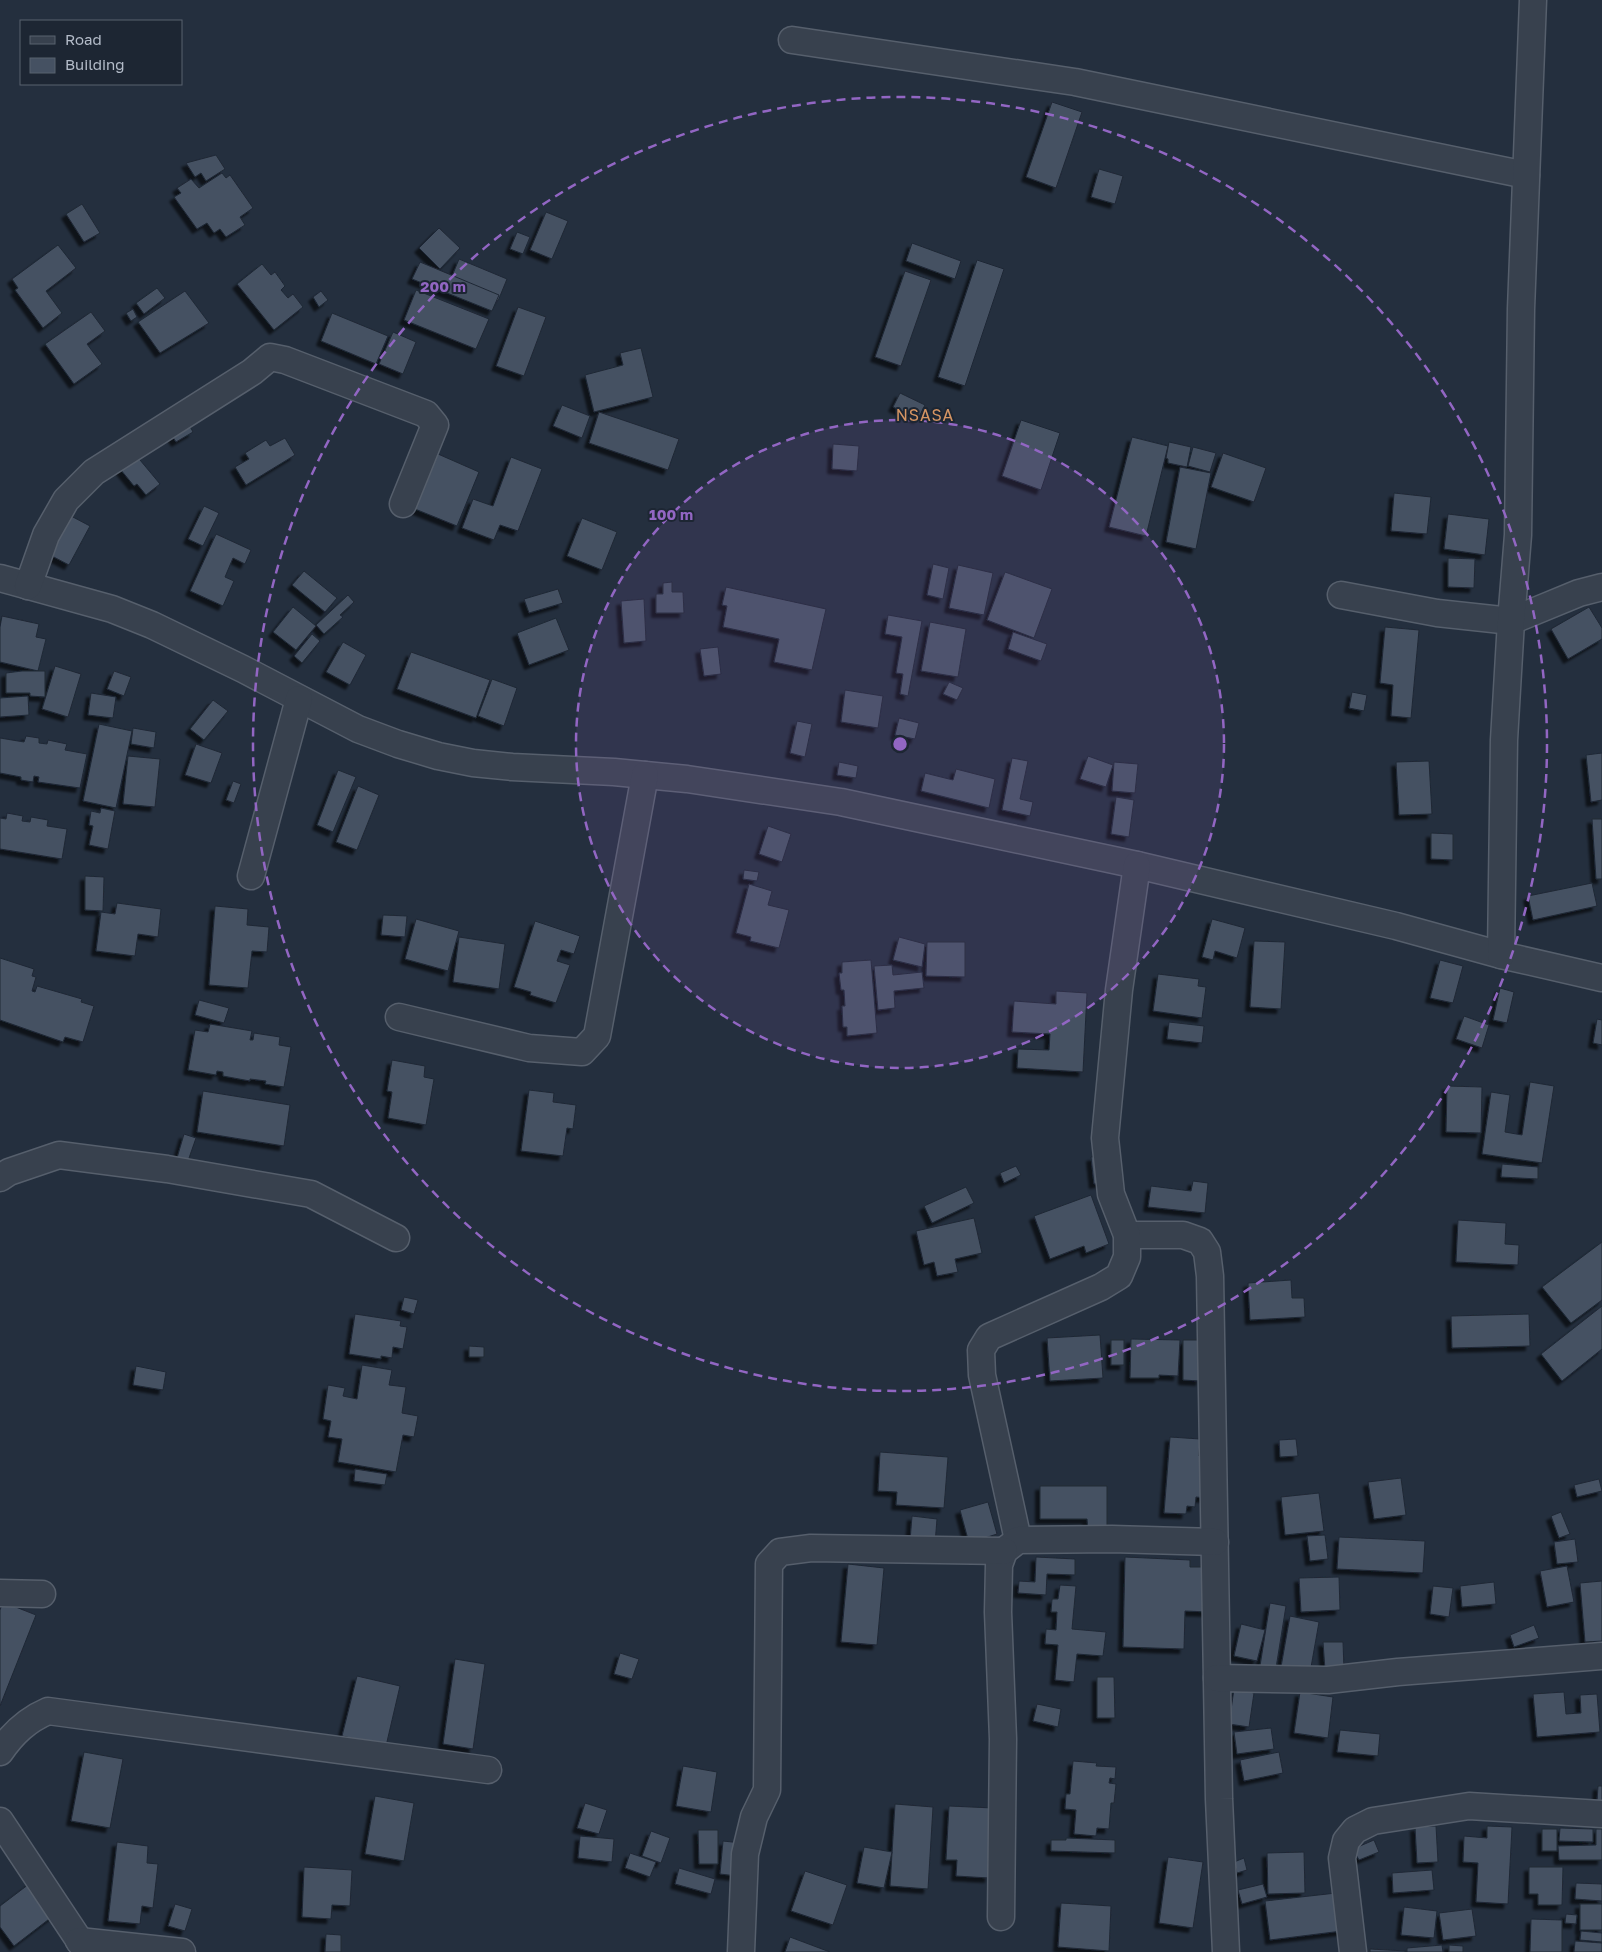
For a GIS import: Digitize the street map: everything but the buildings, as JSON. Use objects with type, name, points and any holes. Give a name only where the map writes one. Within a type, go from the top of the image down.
[{"type":"street","points":[[1502,955],[1504,740],[1510,621],[1518,535],[1521,309],[1533,0]]},
{"type":"street","points":[[792,40],[1075,82],[1526,175]]},
{"type":"street","points":[[28,586],[46,535],[66,500],[94,472],[252,372],[270,357],[285,360],[426,414],[435,425],[403,504]]},
{"type":"street","points":[[0,578],[112,609],[152,625],[358,728],[398,744],[438,756],[473,763],[512,767],[688,779],[841,802],[1137,865],[1396,926],[1502,955],[1602,978]]},
{"type":"street","points":[[1341,595],[1437,613],[1510,621],[1578,593],[1602,587]]},
{"type":"street","points":[[251,876],[299,698]]},
{"type":"street","points":[[399,1017],[529,1048],[582,1052],[597,1036],[644,775]]},
{"type":"street","points":[[1001,1916],[1003,1740],[998,1612],[999,1565],[1011,1546],[982,1375],[981,1350],[989,1337],[1101,1287],[1119,1276],[1127,1257],[1127,1235],[1111,1194],[1105,1138],[1119,990],[1137,865]]},
{"type":"street","points":[[0,1178],[10,1172],[60,1155],[167,1169],[310,1194],[396,1238]]},
{"type":"street","points":[[1127,1235],[1183,1235],[1200,1241],[1207,1252],[1210,1276],[1219,1799],[1226,1952]]},
{"type":"street","points":[[741,1952],[745,1854],[754,1817],[767,1790],[769,1564],[780,1552],[811,1548],[1011,1546],[1112,1538],[1215,1542]]},
{"type":"street","points":[[0,1594],[42,1594]]},
{"type":"street","points":[[1217,1678],[1328,1680],[1398,1672],[1602,1656]]},
{"type":"street","points":[[0,1752],[8,1740],[31,1718],[48,1712],[488,1770]]},
{"type":"street","points":[[1353,1952],[1342,1858],[1346,1841],[1355,1830],[1373,1821],[1469,1806],[1602,1814]]},
{"type":"street","points":[[0,1822],[83,1946],[182,1952]]},
{"type":"district","name":"NSASA","points":[[925,415]]}]
